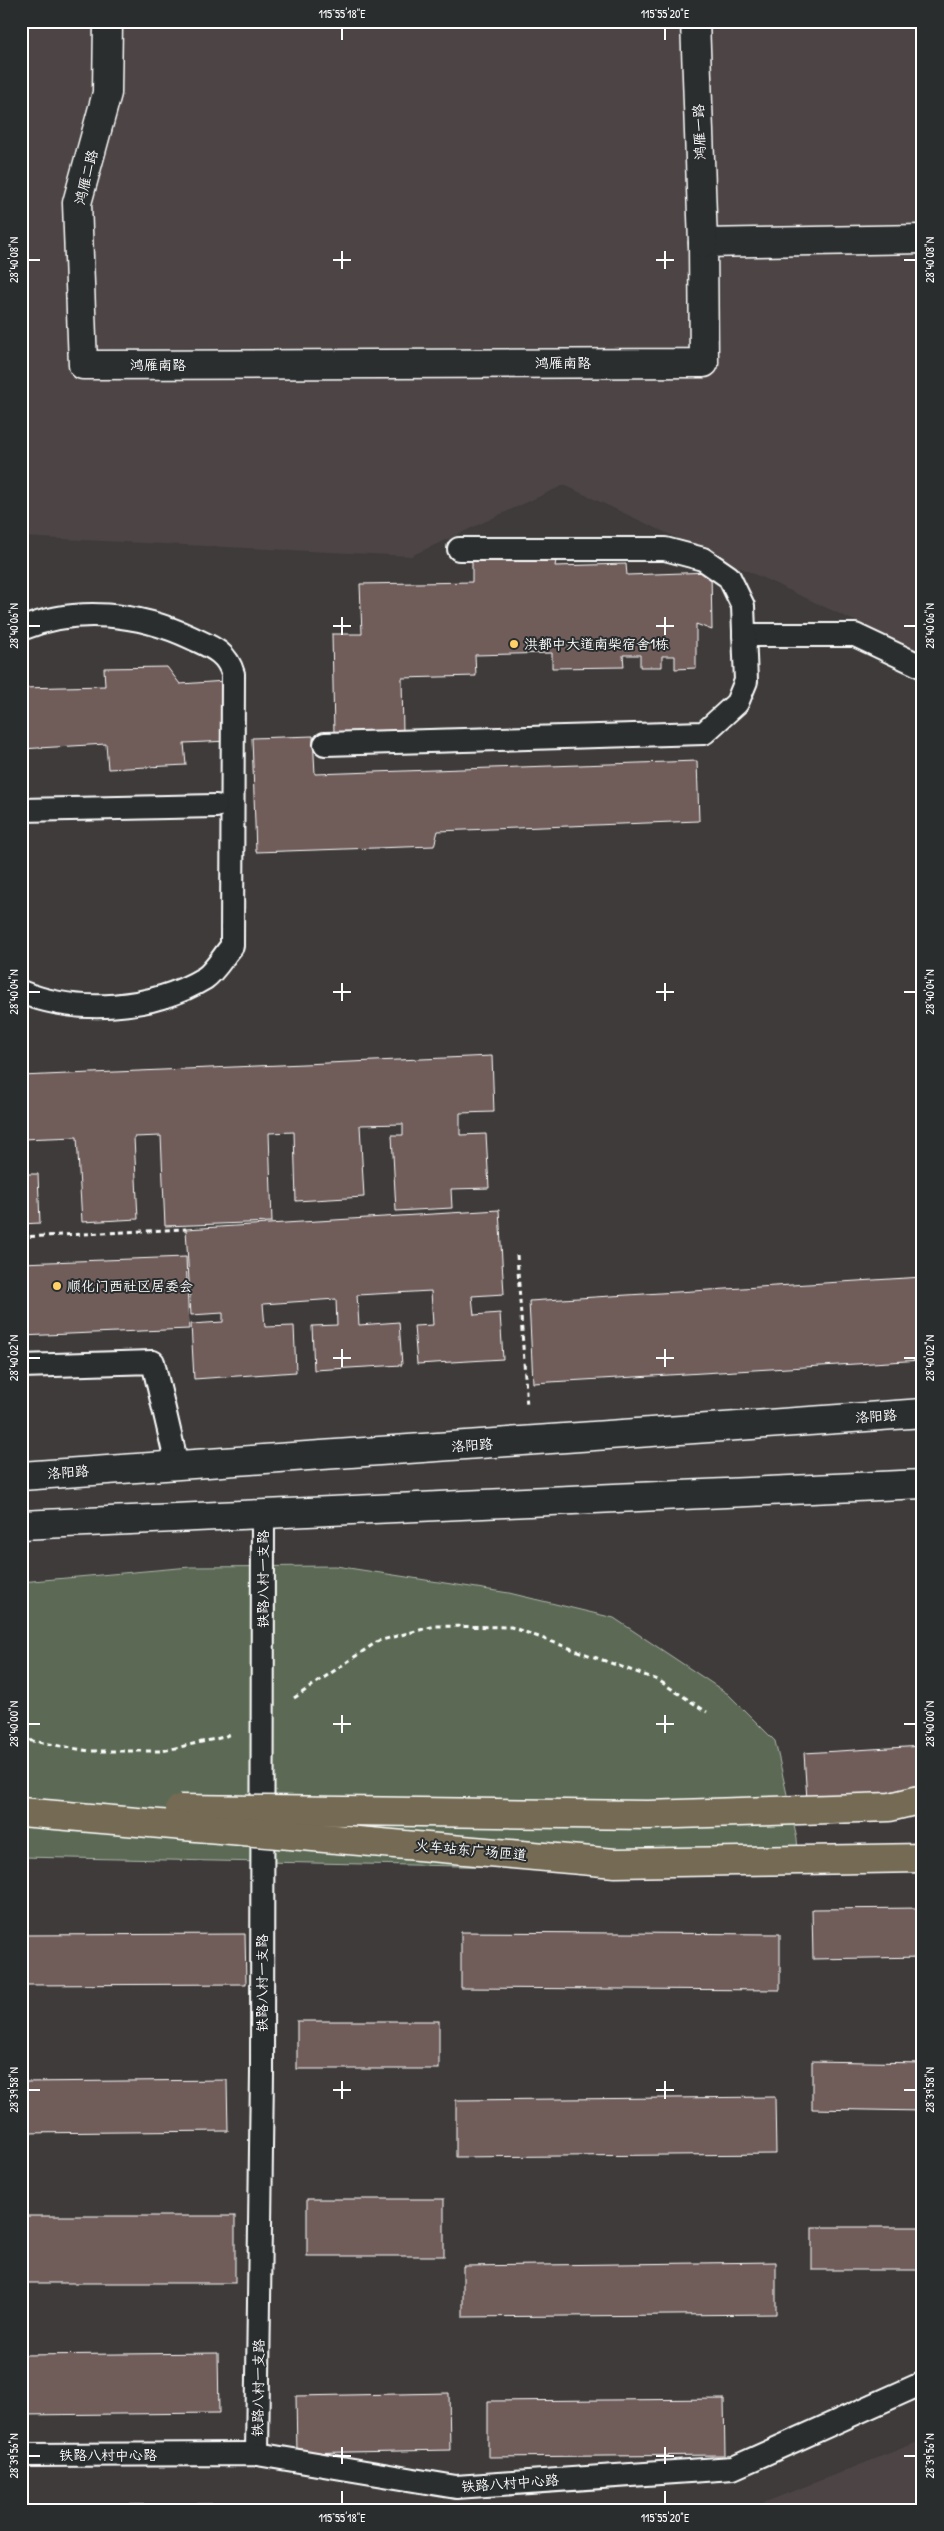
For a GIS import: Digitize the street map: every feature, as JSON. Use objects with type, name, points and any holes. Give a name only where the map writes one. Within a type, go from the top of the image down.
[{"type":"highway","points":[[21,1807],[648,1814],[890,1807],[923,1799]]},
{"type":"highway","name":"火车站东广场匝道","points":[[21,1812],[615,1863],[923,1858]]},
{"type":"main road","name":"鸿雁二路","points":[[83,365],[78,204],[107,93],[108,21]]},
{"type":"main road","name":"鸿雁一路","points":[[695,21],[703,243]]},
{"type":"main road","points":[[703,243],[923,239]]},
{"type":"main road","name":"鸿雁南路","points":[[83,365],[704,363],[703,243]]},
{"type":"main road","name":"洛阳路","points":[[21,1476],[923,1413]]},
{"type":"main road","points":[[21,1457],[54,1473]]},
{"type":"main road","points":[[21,1525],[923,1484]]},
{"type":"lane","points":[[325,744],[704,733],[737,703],[746,681],[743,606],[729,577],[703,559],[665,549],[459,549]]},
{"type":"lane","points":[[21,629],[37,622],[73,616],[121,616],[166,626],[219,651],[229,661],[233,674],[232,946],[206,977],[158,1000],[99,1006],[44,1001],[21,992]]},
{"type":"lane","points":[[744,635],[855,635],[923,667]]},
{"type":"lane","points":[[21,810],[216,806]]},
{"type":"lane","points":[[21,1366],[153,1362],[177,1465]]},
{"type":"lane","name":"铁路八村一支路","points":[[257,2454],[263,1513]]},
{"type":"lane","name":"铁路八村中心路","points":[[21,2455],[257,2454],[456,2487],[733,2468],[923,2383]]},
{"type":"path","points":[[21,1237],[186,1229]]},
{"type":"path","points":[[517,1255],[529,1440]]},
{"type":"path","points":[[21,1739],[89,1751],[162,1751],[224,1738],[311,1689],[378,1641],[435,1626],[511,1628],[658,1680],[707,1712]]},
{"type":"shaded area","points":[[21,21],[923,21],[923,653],[564,485],[411,556],[21,537]]},
{"type":"shaded area","points":[[923,2440],[923,2510],[745,2510]]},
{"type":"green space","points":[[336,1566],[509,1593],[614,1618],[728,1694],[775,1741],[797,1839],[800,1873],[21,1857],[21,1582],[190,1567]]},
{"type":"building","name":"洪都中大道南柴宿舍1栋","points":[[557,555],[555,566],[626,564],[627,575],[711,572],[712,630],[696,624],[696,668],[675,669],[675,656],[662,656],[662,667],[640,667],[640,655],[623,655],[624,667],[552,668],[552,653],[475,655],[476,676],[402,678],[403,733],[334,734],[332,634],[362,634],[360,584],[472,582],[472,557]]},
{"type":"building","points":[[167,667],[180,684],[226,681],[229,741],[184,743],[186,765],[108,769],[106,744],[21,749],[21,688],[105,686],[104,668]]},
{"type":"building","points":[[313,736],[315,774],[697,761],[699,821],[438,831],[434,846],[256,852],[252,738]]},
{"type":"building","points":[[492,1056],[494,1112],[460,1113],[460,1135],[486,1134],[489,1188],[451,1189],[452,1208],[396,1211],[392,1135],[403,1135],[403,1124],[360,1125],[364,1197],[296,1201],[294,1132],[269,1133],[272,1222],[165,1226],[161,1136],[134,1137],[138,1219],[82,1222],[77,1137],[21,1139],[21,1076]]},
{"type":"building","points":[[21,1174],[38,1174],[40,1223],[21,1224]]},
{"type":"building","points":[[499,1210],[504,1294],[472,1296],[474,1315],[500,1313],[503,1359],[417,1364],[414,1326],[433,1325],[431,1291],[357,1295],[359,1325],[399,1322],[402,1365],[314,1370],[312,1326],[337,1325],[336,1299],[263,1304],[265,1327],[294,1326],[296,1372],[194,1379],[191,1324],[223,1322],[223,1313],[191,1315],[186,1229]]},
{"type":"building","points":[[186,1257],[189,1329],[21,1336],[21,1263]]},
{"type":"building","points":[[923,1277],[923,1360],[533,1383],[529,1301]]},
{"type":"building","points":[[923,1746],[923,1793],[807,1800],[804,1753]]},
{"type":"building","points":[[923,1908],[923,1957],[813,1959],[812,1909]]},
{"type":"building","points":[[461,1932],[780,1934],[780,1990],[461,1988]]},
{"type":"building","points":[[245,1934],[246,1984],[21,1985],[21,1935]]},
{"type":"building","points":[[297,2021],[439,2021],[439,2069],[297,2069]]},
{"type":"building","points":[[812,2061],[923,2063],[923,2111],[812,2109]]},
{"type":"building","points":[[227,2080],[228,2131],[21,2133],[21,2082]]},
{"type":"building","points":[[775,2097],[776,2154],[456,2157],[456,2100]]},
{"type":"building","points":[[307,2199],[444,2199],[444,2256],[307,2256]]},
{"type":"building","points":[[21,2216],[235,2216],[235,2283],[21,2283]]},
{"type":"building","points":[[812,2227],[923,2227],[923,2270],[812,2270]]},
{"type":"building","points":[[776,2262],[776,2314],[463,2317],[463,2266]]},
{"type":"building","points":[[218,2353],[219,2413],[21,2415],[21,2355]]},
{"type":"building","points":[[449,2393],[450,2450],[297,2453],[296,2396]]},
{"type":"building","points":[[724,2399],[725,2455],[488,2457],[488,2401]]},
{"type":"building","points":[[212,2504],[212,2510],[21,2510],[21,2506]]},
{"type":"place","name":"洪都中大道南柴宿舍1栋","points":[[514,644]]},
{"type":"place","name":"顺化门西社区居委会","points":[[57,1286]]}]
